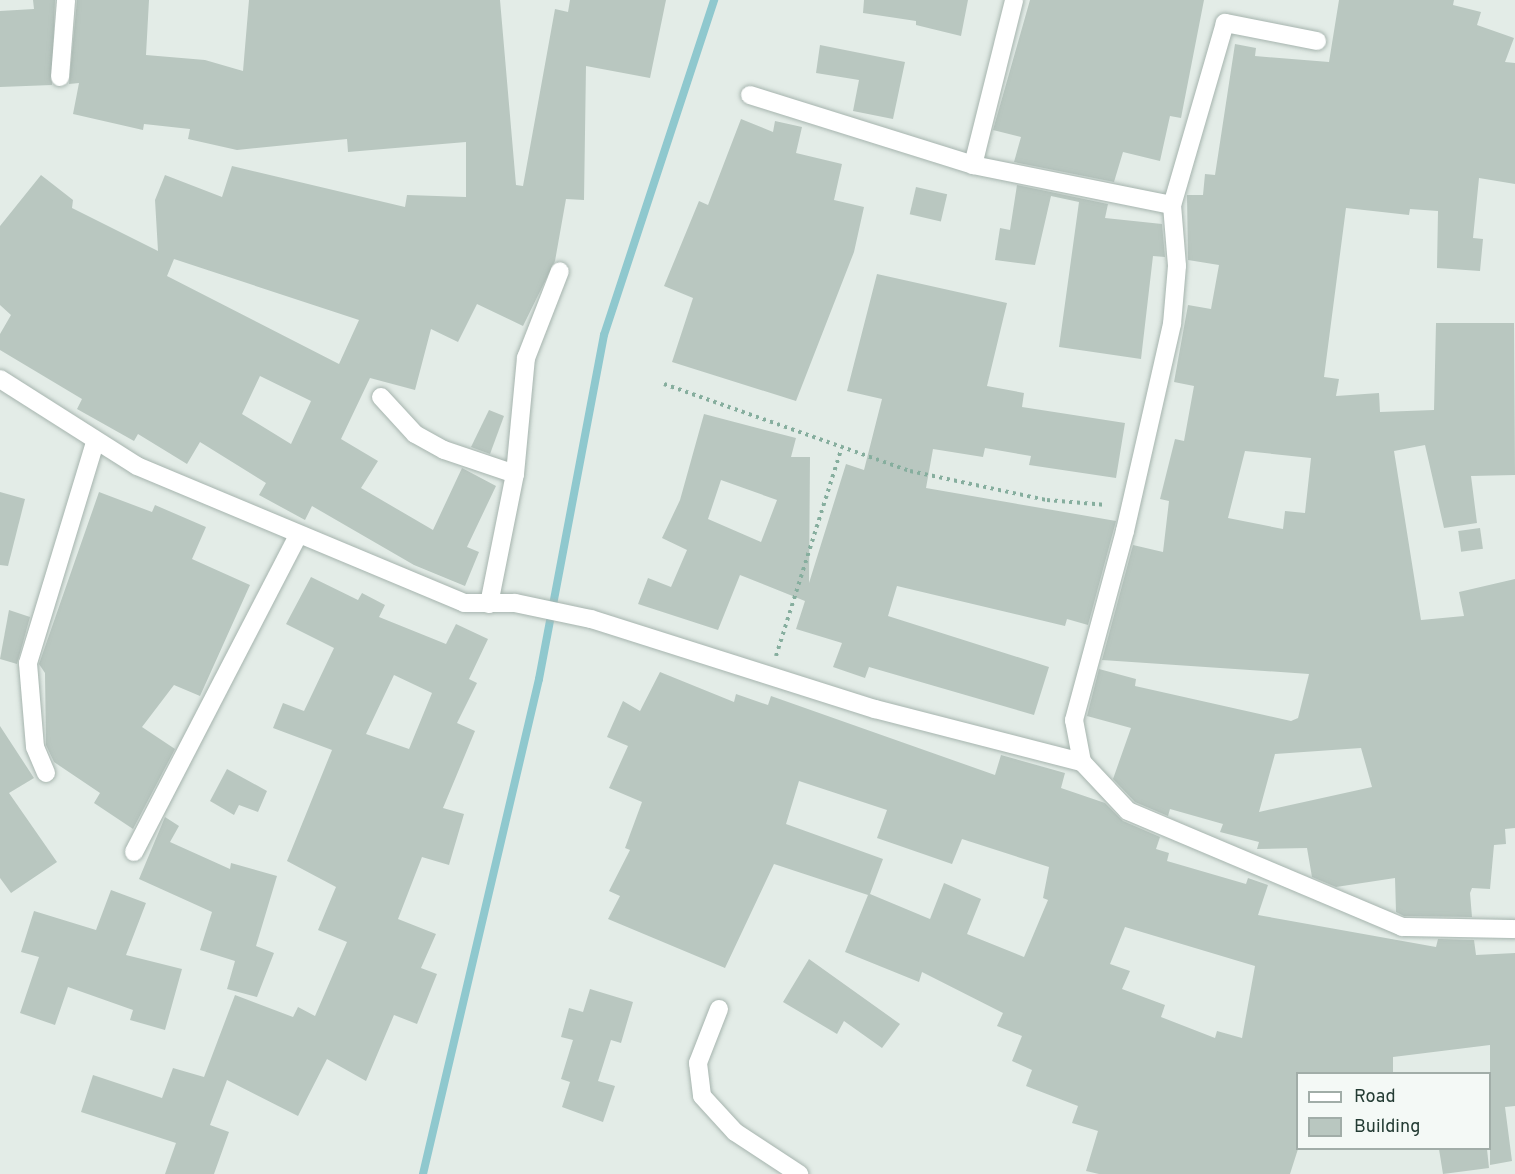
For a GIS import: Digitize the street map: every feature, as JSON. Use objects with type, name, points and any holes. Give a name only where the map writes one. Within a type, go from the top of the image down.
[{"type":"street","points":[[60,77],[66,0]]},
{"type":"street","points":[[973,165],[1014,0]]},
{"type":"street","points":[[1317,41],[1225,23],[1172,205],[1177,266],[1172,324],[1131,506],[1074,720],[1082,762],[1128,811],[1402,927],[1515,929]]},
{"type":"street","points":[[750,95],[973,165],[1172,205]]},
{"type":"street","points":[[489,604],[515,474],[526,358],[560,271]]},
{"type":"street","points":[[0,379],[95,443],[298,536],[464,603],[515,603],[591,619],[771,674],[875,709],[1082,762]]},
{"type":"street","points":[[381,398],[416,434],[444,450],[515,474]]},
{"type":"street","points":[[46,773],[35,747],[28,663],[95,443]]},
{"type":"street","points":[[134,852],[298,536]]},
{"type":"street","points":[[718,1009],[698,1063],[702,1096],[735,1132],[799,1174]]},
{"type":"path","points":[[664,384],[841,450],[910,471],[1047,500],[1131,506]]},
{"type":"path","points":[[771,674],[841,450]]},
{"type":"building","points":[[33,0],[55,0],[52,85],[0,87],[0,11],[34,9]]},
{"type":"building","points":[[77,0],[149,0],[146,55],[205,60],[243,71],[249,0],[500,0],[516,185],[523,186],[555,9],[568,12],[570,0],[666,0],[650,78],[586,66],[584,200],[566,199],[555,261],[523,326],[477,304],[458,342],[431,329],[415,390],[370,378],[341,439],[378,461],[361,488],[433,530],[462,468],[496,486],[467,547],[479,552],[465,586],[414,565],[312,506],[305,520],[259,495],[266,483],[200,442],[187,464],[138,434],[134,441],[77,409],[82,399],[0,350],[0,334],[11,315],[0,305],[0,226],[41,175],[73,200],[72,208],[158,251],[155,200],[165,175],[222,197],[232,166],[405,207],[407,195],[466,197],[466,142],[348,152],[347,139],[237,150],[188,139],[190,129],[144,124],[143,130],[73,114],[79,83],[69,84]],"holes":[[[174,259],[359,320],[339,364],[167,276]],[[260,376],[311,401],[291,444],[242,414]]]},
{"type":"building","points":[[864,0],[968,0],[961,36],[916,25],[916,21],[863,13]]},
{"type":"building","points":[[1030,0],[1204,0],[1181,118],[1170,116],[1160,161],[1123,152],[1114,182],[1014,162],[1021,137],[993,130]]},
{"type":"building","points":[[1339,0],[1454,0],[1453,5],[1481,12],[1477,25],[1514,38],[1505,62],[1515,63],[1515,184],[1479,178],[1473,238],[1483,239],[1480,271],[1437,268],[1438,211],[1410,209],[1409,215],[1346,208],[1324,377],[1339,379],[1336,396],[1379,393],[1380,412],[1434,410],[1436,323],[1514,323],[1515,475],[1471,476],[1477,523],[1444,528],[1425,445],[1394,451],[1421,620],[1464,616],[1459,592],[1515,579],[1515,828],[1505,829],[1506,844],[1494,845],[1490,889],[1472,888],[1470,893],[1472,917],[1404,916],[1396,912],[1395,878],[1336,887],[1312,877],[1307,848],[1257,849],[1259,842],[1220,832],[1223,824],[1170,809],[1168,816],[1135,802],[1113,779],[1131,728],[1087,716],[1099,669],[1136,679],[1135,686],[1291,721],[1298,718],[1309,674],[1102,660],[1133,545],[1163,552],[1169,501],[1160,499],[1175,439],[1184,441],[1194,386],[1174,382],[1188,305],[1211,309],[1219,265],[1188,260],[1187,195],[1203,195],[1205,174],[1215,175],[1235,44],[1256,48],[1255,56],[1329,62]],"holes":[[[1245,451],[1311,458],[1305,513],[1285,511],[1283,529],[1228,518]],[[1361,748],[1372,787],[1259,812],[1275,754]]]},
{"type":"building","points":[[820,45],[905,62],[893,119],[853,111],[859,80],[816,73]]},
{"type":"building","points":[[741,119],[773,132],[775,121],[802,127],[796,153],[842,164],[834,200],[864,207],[854,252],[796,401],[672,362],[693,298],[664,286],[699,201],[708,205]]},
{"type":"building","points":[[1017,185],[1108,204],[1105,218],[1162,224],[1165,257],[1153,256],[1141,359],[1059,347],[1079,202],[1051,196],[1035,265],[995,260],[1000,228],[1010,230]]},
{"type":"building","points":[[916,187],[947,194],[941,221],[910,214]]},
{"type":"building","points":[[877,274],[1007,303],[987,386],[1024,393],[1022,407],[1125,423],[1116,478],[1029,465],[1031,456],[985,448],[983,457],[933,449],[926,488],[1116,521],[1088,625],[1067,619],[1065,626],[897,586],[888,616],[1049,667],[1034,715],[869,667],[865,678],[833,667],[842,643],[796,629],[805,601],[740,575],[718,630],[638,604],[648,578],[671,587],[687,550],[662,538],[680,500],[704,414],[796,438],[791,457],[810,457],[809,583],[846,464],[864,470],[882,399],[847,391]],"holes":[[[721,480],[777,500],[761,542],[708,519]]]},
{"type":"building","points":[[489,410],[504,416],[490,454],[471,447]]},
{"type":"building","points":[[0,492],[25,499],[8,566],[0,565]]},
{"type":"building","points":[[99,492],[152,512],[155,505],[206,527],[192,559],[250,585],[200,696],[174,685],[142,727],[175,749],[133,829],[94,803],[100,793],[54,762],[46,745],[45,673],[39,664]]},
{"type":"building","points":[[1480,528],[1483,549],[1461,552],[1458,531]]},
{"type":"building","points":[[311,577],[358,600],[362,593],[385,605],[379,617],[446,644],[456,624],[488,639],[469,679],[477,683],[457,723],[475,731],[443,808],[464,814],[449,865],[422,857],[398,919],[436,934],[421,968],[437,974],[417,1024],[394,1015],[366,1081],[327,1059],[298,1116],[227,1080],[210,1125],[229,1132],[214,1174],[165,1174],[176,1143],[81,1112],[93,1075],[162,1098],[173,1068],[204,1077],[235,995],[293,1017],[298,1007],[315,1016],[347,942],[318,930],[336,887],[287,861],[332,750],[273,728],[283,703],[304,711],[334,648],[286,624]],"holes":[[[394,675],[432,693],[409,749],[366,734]]]},
{"type":"building","points":[[9,610],[30,617],[17,664],[0,659]]},
{"type":"building","points":[[660,672],[734,702],[736,694],[768,705],[771,696],[995,775],[1001,755],[1065,773],[1061,788],[1105,803],[1123,821],[1160,837],[1156,849],[1169,853],[1167,861],[1246,884],[1248,878],[1268,885],[1258,915],[1436,947],[1438,939],[1474,940],[1476,955],[1515,953],[1515,1106],[1505,1107],[1512,1161],[1490,1165],[1490,1045],[1393,1057],[1393,1072],[1296,1072],[1298,1150],[1290,1174],[1099,1174],[1086,1171],[1098,1131],[1072,1123],[1078,1106],[1026,1086],[1032,1070],[1012,1061],[1022,1036],[997,1026],[1003,1013],[922,972],[919,982],[845,952],[868,895],[774,864],[725,968],[608,919],[620,896],[609,891],[630,850],[625,848],[642,802],[609,788],[628,746],[607,737],[623,701],[640,711]],"holes":[[[799,781],[887,810],[877,838],[952,864],[962,839],[1049,867],[1043,898],[1048,900],[1024,957],[967,934],[981,899],[944,883],[930,919],[870,894],[883,859],[786,824]],[[1125,927],[1255,966],[1242,1038],[1217,1031],[1215,1038],[1161,1017],[1165,1005],[1122,989],[1130,971],[1110,964]]]},
{"type":"building","points":[[0,726],[34,778],[9,793],[57,862],[11,893],[0,878]]},
{"type":"building","points":[[227,769],[267,791],[258,812],[239,805],[234,815],[210,801]]},
{"type":"building","points":[[165,817],[179,826],[170,842],[230,869],[231,863],[277,876],[256,946],[274,953],[257,997],[227,989],[235,961],[200,950],[212,912],[139,879]]},
{"type":"building","points":[[111,890],[146,903],[126,955],[182,969],[165,1030],[130,1020],[133,1010],[68,987],[55,1025],[20,1013],[39,957],[21,952],[34,911],[96,930]]},
{"type":"building","points":[[809,959],[900,1024],[882,1048],[844,1021],[837,1034],[783,1002]]},
{"type":"building","points":[[590,989],[633,1002],[621,1043],[611,1040],[598,1081],[615,1086],[603,1122],[562,1107],[570,1082],[561,1079],[573,1040],[561,1037],[569,1008],[583,1012]]},
{"type":"building","points":[[1439,1150],[1487,1150],[1489,1168],[1443,1174]]},
{"type":"waterway","points":[[423,1174],[539,679],[604,335],[714,0]]}]
